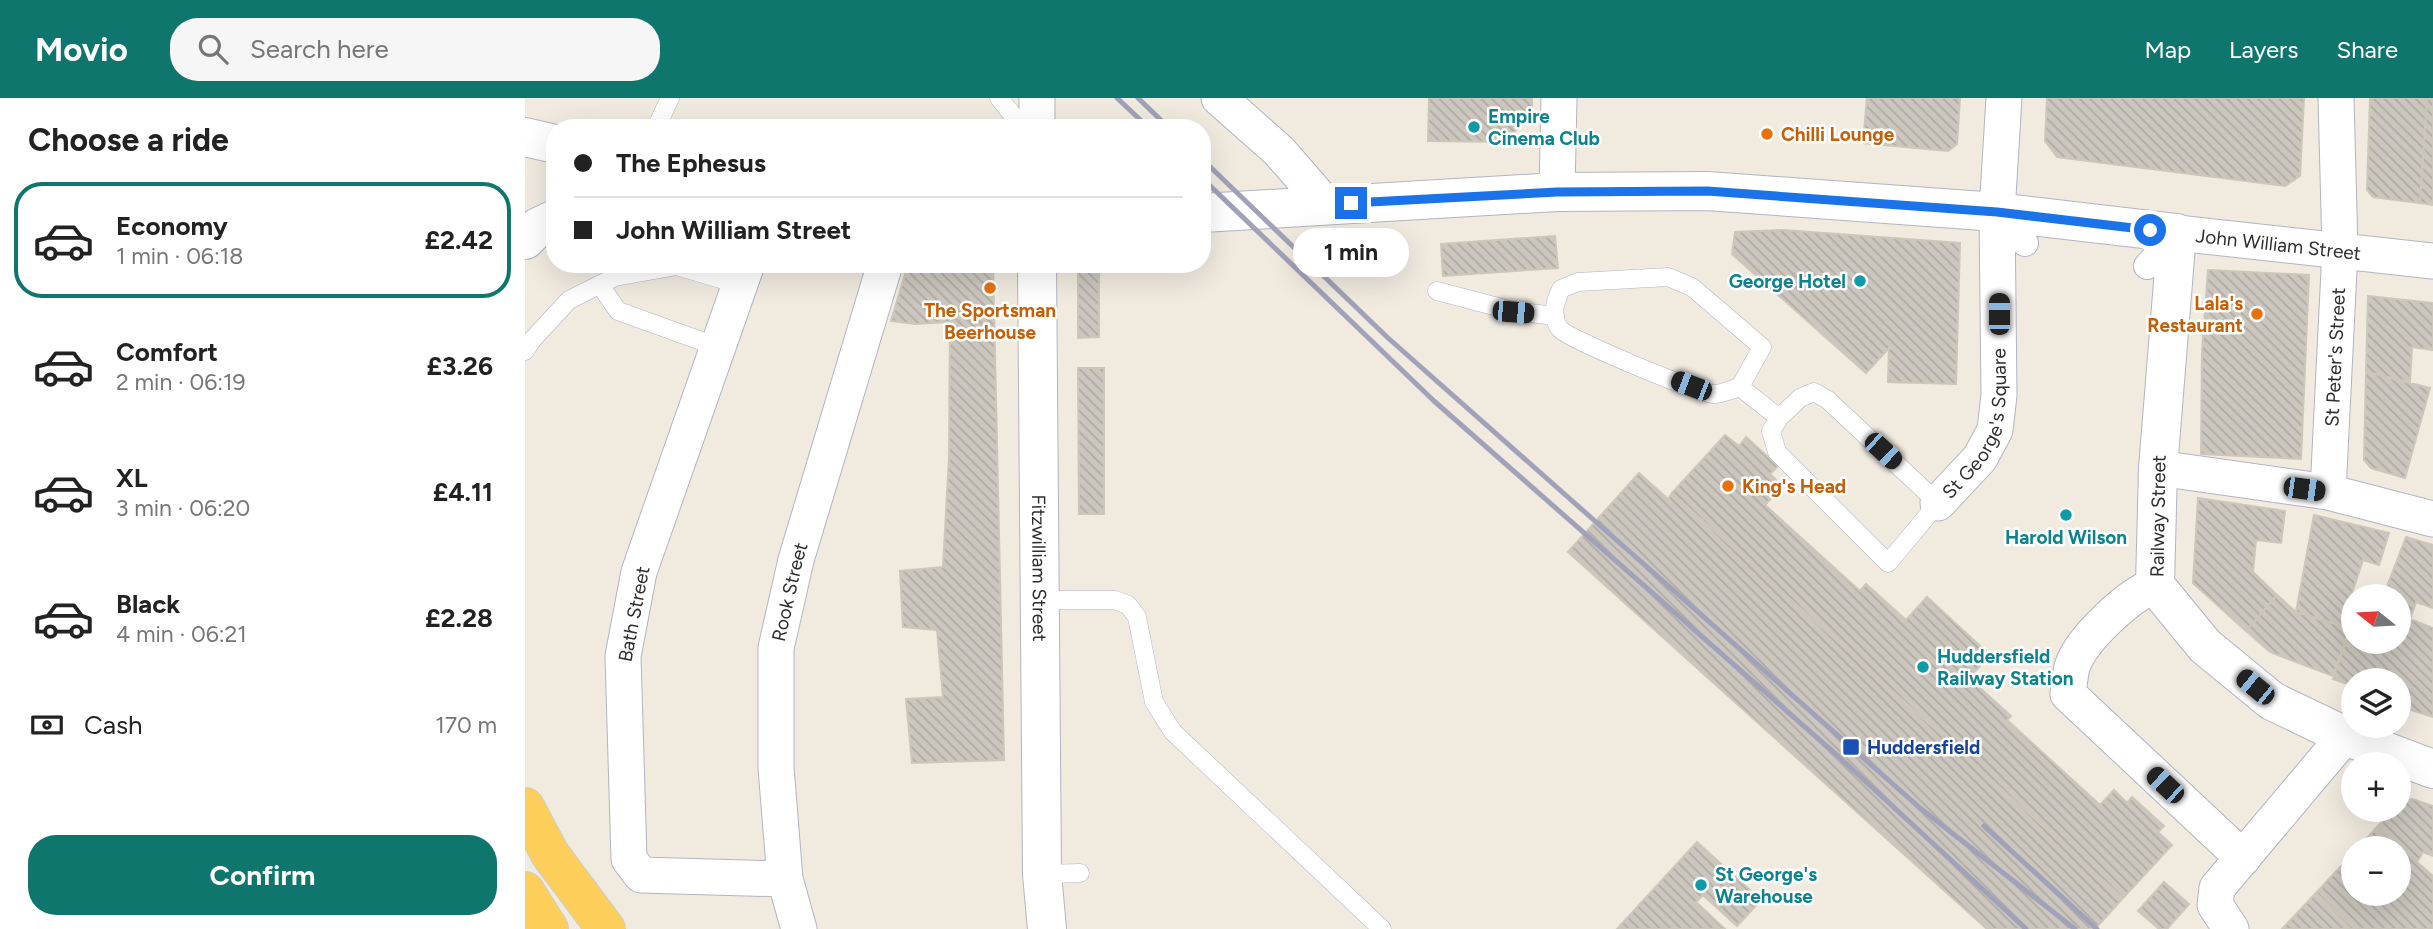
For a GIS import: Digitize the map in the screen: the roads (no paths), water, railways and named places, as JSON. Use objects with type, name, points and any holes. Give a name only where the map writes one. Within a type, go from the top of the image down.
[{"type":"highway","points":[[525,807],[549,853],[605,929]]},
{"type":"highway","points":[[525,891],[549,929]]},
{"type":"street","points":[[1037,98],[1037,119]]},
{"type":"street","points":[[1219,98],[1279,151],[1325,204]]},
{"type":"street","points":[[1557,192],[1559,98]]},
{"type":"street","name":"St George's Square","points":[[1938,503],[1980,458],[1995,430],[1999,395],[1997,212],[2004,98]]},
{"type":"street","name":"St Peter's Street","points":[[2328,492],[2340,250],[2336,98]]},
{"type":"street","points":[[525,137],[546,142]]},
{"type":"street","name":"John William Street","points":[[1211,212],[1557,192],[1707,191],[1997,212],[2433,261]]},
{"type":"street","points":[[1997,212],[2025,243]]},
{"type":"street","points":[[525,240],[546,223]]},
{"type":"street","points":[[2147,266],[2176,233]]},
{"type":"street","name":"Railway Street","points":[[2176,233],[2152,467],[2155,585],[2205,646],[2272,701],[2341,735]]},
{"type":"street","name":"Rook Street","points":[[799,929],[785,879],[776,768],[776,648],[796,560],[882,273]]},
{"type":"street","name":"Fitzwilliam Street","points":[[1037,273],[1042,874],[1047,929]]},
{"type":"street","name":"Bath Street","points":[[744,275],[639,572],[622,656],[629,859],[641,875],[785,879]]},
{"type":"street","points":[[2152,467],[2328,492],[2433,519]]},
{"type":"street","points":[[2155,585],[2137,592],[2101,626],[2073,665],[2068,694],[2243,858]]},
{"type":"street","points":[[2231,929],[2215,905],[2217,888],[2342,738]]},
{"type":"street","name":"Railway Street","points":[[2349,738],[2424,771]]},
{"type":"street","name":"Fitzwilliam Street","points":[[1037,929],[1042,874]]},
{"type":"lane","points":[[660,119],[670,98]]},
{"type":"lane","points":[[999,98],[1016,119]]},
{"type":"lane","points":[[525,351],[531,340],[569,300],[615,277],[638,273]]},
{"type":"lane","points":[[1668,277],[1692,287],[1762,347],[1740,387],[1714,394],[1614,356],[1562,332],[1555,316],[1554,305],[1561,289],[1578,282],[1668,277]]},
{"type":"lane","points":[[600,285],[618,311],[718,347]]},
{"type":"lane","points":[[1437,291],[1513,312],[1555,316]]},
{"type":"lane","points":[[1740,387],[1779,418]]},
{"type":"lane","points":[[1814,392],[1828,400],[1938,503],[1888,563],[1777,452],[1771,430],[1779,418],[1800,398],[1814,392]]},
{"type":"lane","points":[[1041,600],[1115,600],[1128,605],[1137,617],[1154,702],[1173,732],[1382,929]]},
{"type":"lane","points":[[1042,874],[1080,873]]},
{"type":"railway","points":[[1117,98],[1139,119]]},
{"type":"railway","points":[[1138,98],[1160,119]]},
{"type":"railway","points":[[1211,168],[1387,337],[1920,808],[2075,929]]},
{"type":"railway","points":[[1211,187],[1434,401],[1839,757],[2026,929]]},
{"type":"railway","points":[[1984,826],[2097,929]]},
{"type":"place","name":"Empire Cinema Club","points":[[1474,127]]},
{"type":"place","name":"Chilli Lounge","points":[[1767,134]]},
{"type":"place","name":"George Hotel","points":[[1860,281]]},
{"type":"place","name":"The Sportsman Beerhouse","points":[[990,288]]},
{"type":"place","name":"Lala's Restaurant","points":[[2257,314]]},
{"type":"place","name":"King's Head","points":[[1728,486]]},
{"type":"place","name":"Harold Wilson","points":[[2066,515]]},
{"type":"place","name":"Huddersfield Railway Station","points":[[1923,667]]},
{"type":"place","name":"Huddersfield","points":[[1851,747]]},
{"type":"place","name":"St George's Warehouse","points":[[1701,885]]}]
